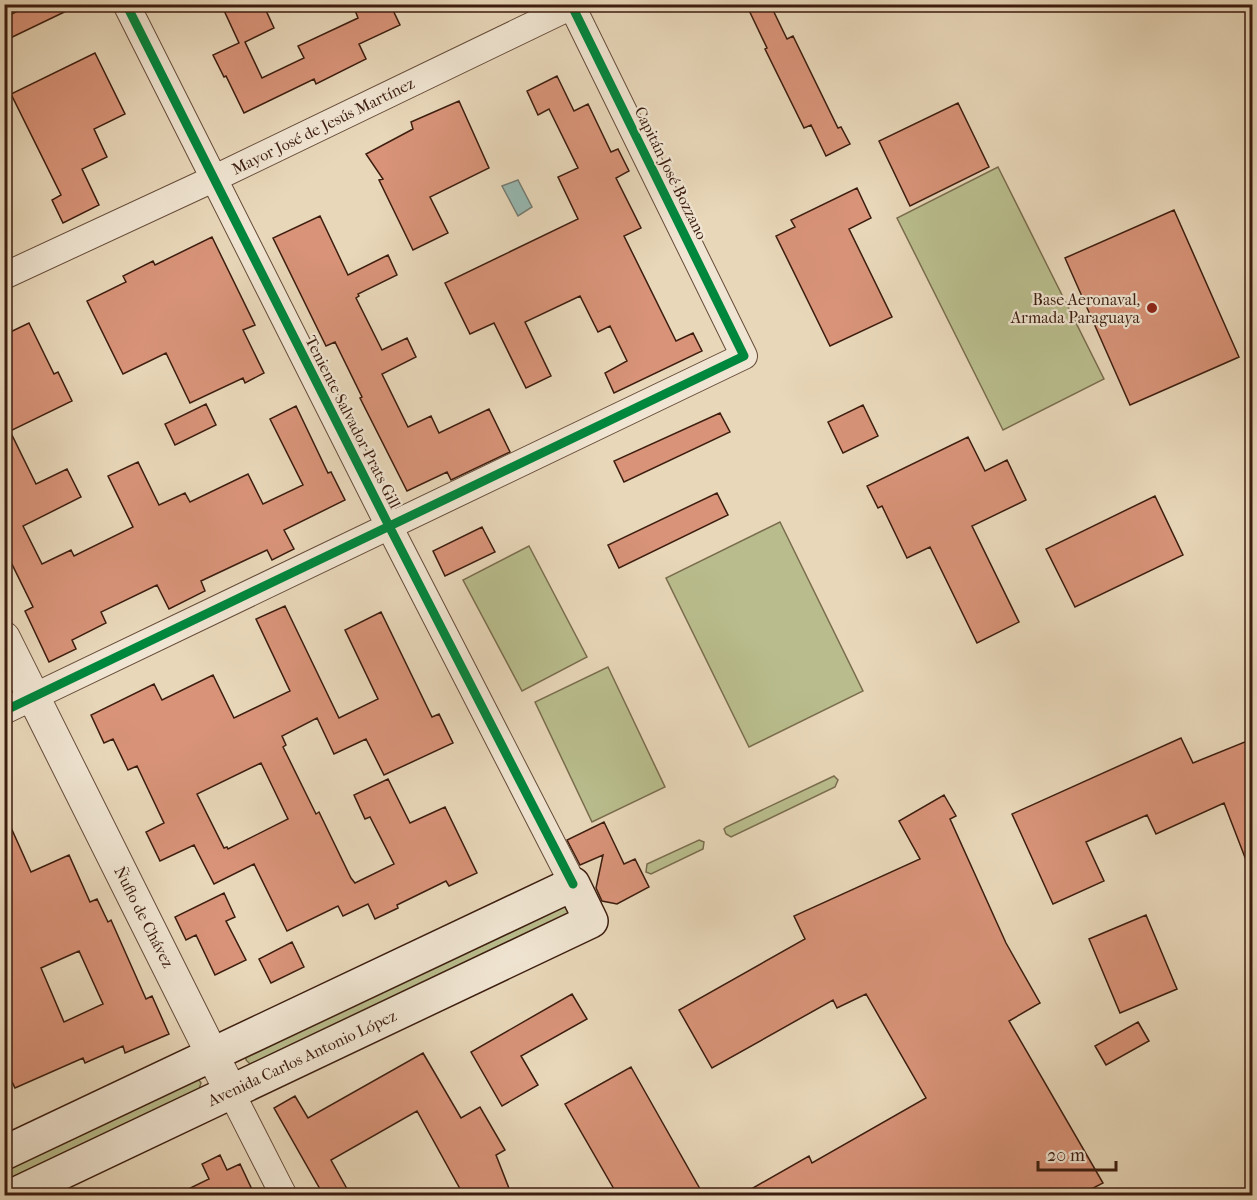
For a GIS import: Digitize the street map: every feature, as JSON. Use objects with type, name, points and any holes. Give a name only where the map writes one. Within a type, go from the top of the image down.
[{"type":"main road","name":"Teniente Salvador Prats Gill","points":[[573,884],[591,921]]},
{"type":"main road","points":[[4,1153],[573,884]]},
{"type":"main road","name":"Avenida Carlos Antonio López","points":[[12,1196],[591,921]]},
{"type":"street","name":"Teniente Salvador Prats Gill","points":[[126,4],[389,526],[573,884]]},
{"type":"street","name":"Mayor José de Jesús Martínez","points":[[4,276],[213,179],[573,5]]},
{"type":"street","name":"Capitán José Bozzano","points":[[389,526],[744,356],[573,5]]},
{"type":"street","points":[[4,711],[389,526]]},
{"type":"street","name":"Ñuflo de Chávez","points":[[4,638],[284,1196]]},
{"type":"green space","points":[[998,167],[1104,379],[1003,430],[897,218]]},
{"type":"green space","points":[[780,522],[863,691],[749,747],[666,578]]},
{"type":"green space","points":[[529,546],[587,657],[522,691],[463,580]]},
{"type":"green space","points":[[608,667],[665,787],[592,822],[535,702]]},
{"type":"green space","points":[[834,776],[838,780],[835,787],[731,837],[726,834],[724,829],[726,827]]},
{"type":"green space","points":[[699,840],[704,842],[703,849],[651,874],[646,872],[647,864]]},
{"type":"green space","points":[[568,902],[573,912],[254,1063],[250,1064],[246,1060],[246,1056]]},
{"type":"green space","points":[[198,1079],[201,1083],[199,1089],[5,1181],[5,1169]]},
{"type":"water","points":[[518,180],[532,207],[518,216],[502,186]]},
{"type":"building","points":[[31,4],[81,4],[4,41],[4,18]]},
{"type":"building","points":[[221,4],[263,4],[274,28],[245,42],[262,78],[304,58],[298,46],[358,18],[355,10],[366,4],[390,4],[400,25],[359,44],[366,59],[316,84],[314,79],[244,113],[213,55],[239,43]]},
{"type":"building","points":[[746,4],[770,4],[787,39],[793,36],[838,128],[841,127],[850,144],[826,156],[811,125],[804,128],[765,49],[767,48]]},
{"type":"building","points":[[95,53],[125,114],[94,129],[107,157],[82,169],[99,205],[63,223],[52,200],[61,195],[11,94]]},
{"type":"building","points":[[557,76],[574,111],[588,104],[611,152],[618,149],[629,171],[616,178],[641,228],[624,236],[676,341],[693,333],[702,351],[614,393],[605,373],[627,361],[610,326],[598,332],[580,296],[525,322],[551,376],[526,388],[494,323],[470,334],[445,283],[578,219],[558,177],[578,168],[549,109],[538,115],[527,91]]},
{"type":"building","points":[[459,101],[489,168],[430,197],[448,233],[413,250],[379,180],[383,179],[366,154],[413,129],[411,122]]},
{"type":"building","points":[[958,103],[989,167],[910,206],[879,141]]},
{"type":"building","points":[[857,188],[871,218],[849,229],[892,317],[830,346],[776,236],[795,227],[791,220]]},
{"type":"building","name":"Base Aeronaval, Armada Paraguaya","points":[[1174,210],[1239,357],[1130,405],[1065,258]]},
{"type":"building","points":[[320,216],[348,275],[388,255],[397,275],[358,294],[356,298],[382,350],[407,338],[416,357],[382,374],[408,427],[431,416],[439,433],[489,409],[510,452],[451,480],[447,472],[407,491],[360,398],[362,397],[335,342],[326,346],[273,238]]},
{"type":"building","points":[[212,237],[255,325],[243,330],[264,373],[245,383],[243,378],[190,403],[166,353],[123,374],[87,301],[126,282],[123,276],[153,261],[155,265]]},
{"type":"building","points":[[29,323],[54,374],[58,372],[72,401],[10,431],[36,484],[67,469],[81,497],[23,526],[42,564],[71,550],[74,556],[133,527],[108,476],[138,462],[159,505],[185,493],[190,502],[248,474],[263,504],[303,485],[270,419],[296,406],[328,473],[331,472],[345,500],[284,530],[294,549],[272,560],[267,550],[201,581],[205,591],[169,609],[157,585],[101,612],[106,623],[72,640],[76,649],[49,662],[25,611],[33,607],[4,548],[4,335]]},
{"type":"building","points":[[206,404],[216,425],[175,445],[165,424]]},
{"type":"building","points":[[863,405],[878,436],[843,453],[828,422]]},
{"type":"building","points":[[720,413],[730,432],[624,482],[614,461]]},
{"type":"building","points":[[968,437],[985,471],[1007,460],[1026,500],[972,526],[1019,622],[977,643],[930,547],[907,558],[882,506],[878,508],[867,486]]},
{"type":"building","points":[[717,493],[728,515],[619,568],[608,545]]},
{"type":"building","points":[[1155,496],[1183,555],[1075,607],[1046,549]]},
{"type":"building","points":[[482,527],[495,552],[445,576],[433,551]]},
{"type":"building","points":[[285,606],[339,718],[378,699],[345,630],[381,612],[432,717],[439,714],[453,743],[384,775],[366,739],[334,754],[317,718],[282,736],[286,745],[283,747],[316,814],[319,812],[355,883],[394,864],[370,817],[365,819],[354,795],[388,779],[410,823],[445,807],[477,873],[449,886],[446,881],[397,905],[398,908],[375,919],[368,904],[343,916],[338,906],[287,931],[254,864],[214,884],[194,845],[160,861],[146,832],[164,823],[137,766],[128,770],[113,739],[104,743],[91,715],[154,684],[162,700],[213,675],[234,718],[290,691],[256,619]],"holes":[[[261,763],[288,819],[228,849],[224,848],[197,794]]]},
{"type":"building","points":[[1181,738],[1193,763],[1252,739],[1252,873],[1224,803],[1156,834],[1147,815],[1086,842],[1104,881],[1053,904],[1012,814]]},
{"type":"building","points":[[944,795],[956,816],[950,819],[1006,943],[1040,1003],[1009,1021],[1103,1183],[1078,1196],[739,1196],[809,1156],[812,1163],[926,1098],[866,994],[837,1008],[833,1000],[712,1068],[679,1010],[805,939],[794,916],[920,859],[899,821]]},
{"type":"building","points":[[4,812],[31,872],[69,855],[90,902],[97,899],[108,922],[111,920],[146,999],[152,996],[169,1034],[125,1053],[123,1046],[85,1063],[83,1058],[15,1088],[4,1065]],"holes":[[[79,951],[103,1004],[64,1022],[41,968]]]},
{"type":"building","points":[[604,822],[624,864],[635,859],[649,887],[617,904],[602,901],[596,888],[603,855],[580,865],[567,840]]},
{"type":"building","points":[[224,893],[235,917],[226,921],[246,960],[215,975],[196,935],[186,940],[175,917]]},
{"type":"building","points":[[1146,915],[1177,989],[1120,1013],[1089,939]]},
{"type":"building","points":[[292,942],[304,967],[271,983],[259,959]]},
{"type":"building","points":[[572,994],[587,1019],[521,1056],[538,1085],[502,1106],[471,1052]]},
{"type":"building","points":[[1138,1022],[1149,1041],[1106,1065],[1095,1046]]},
{"type":"building","points":[[423,1053],[461,1118],[480,1107],[505,1150],[496,1155],[512,1196],[464,1196],[417,1111],[331,1160],[351,1196],[324,1196],[274,1108],[295,1096],[308,1118]]},
{"type":"building","points":[[631,1067],[704,1196],[618,1196],[565,1104]]},
{"type":"building","points":[[220,1155],[227,1170],[240,1164],[255,1196],[174,1196],[209,1179],[202,1164]]},
{"type":"cycle path","points":[[126,4],[389,526],[573,884]]},
{"type":"cycle path","points":[[4,711],[744,356],[571,4]]},
{"type":"place","name":"Base Aeronaval, Armada Paraguaya","points":[[1152,308]]}]
